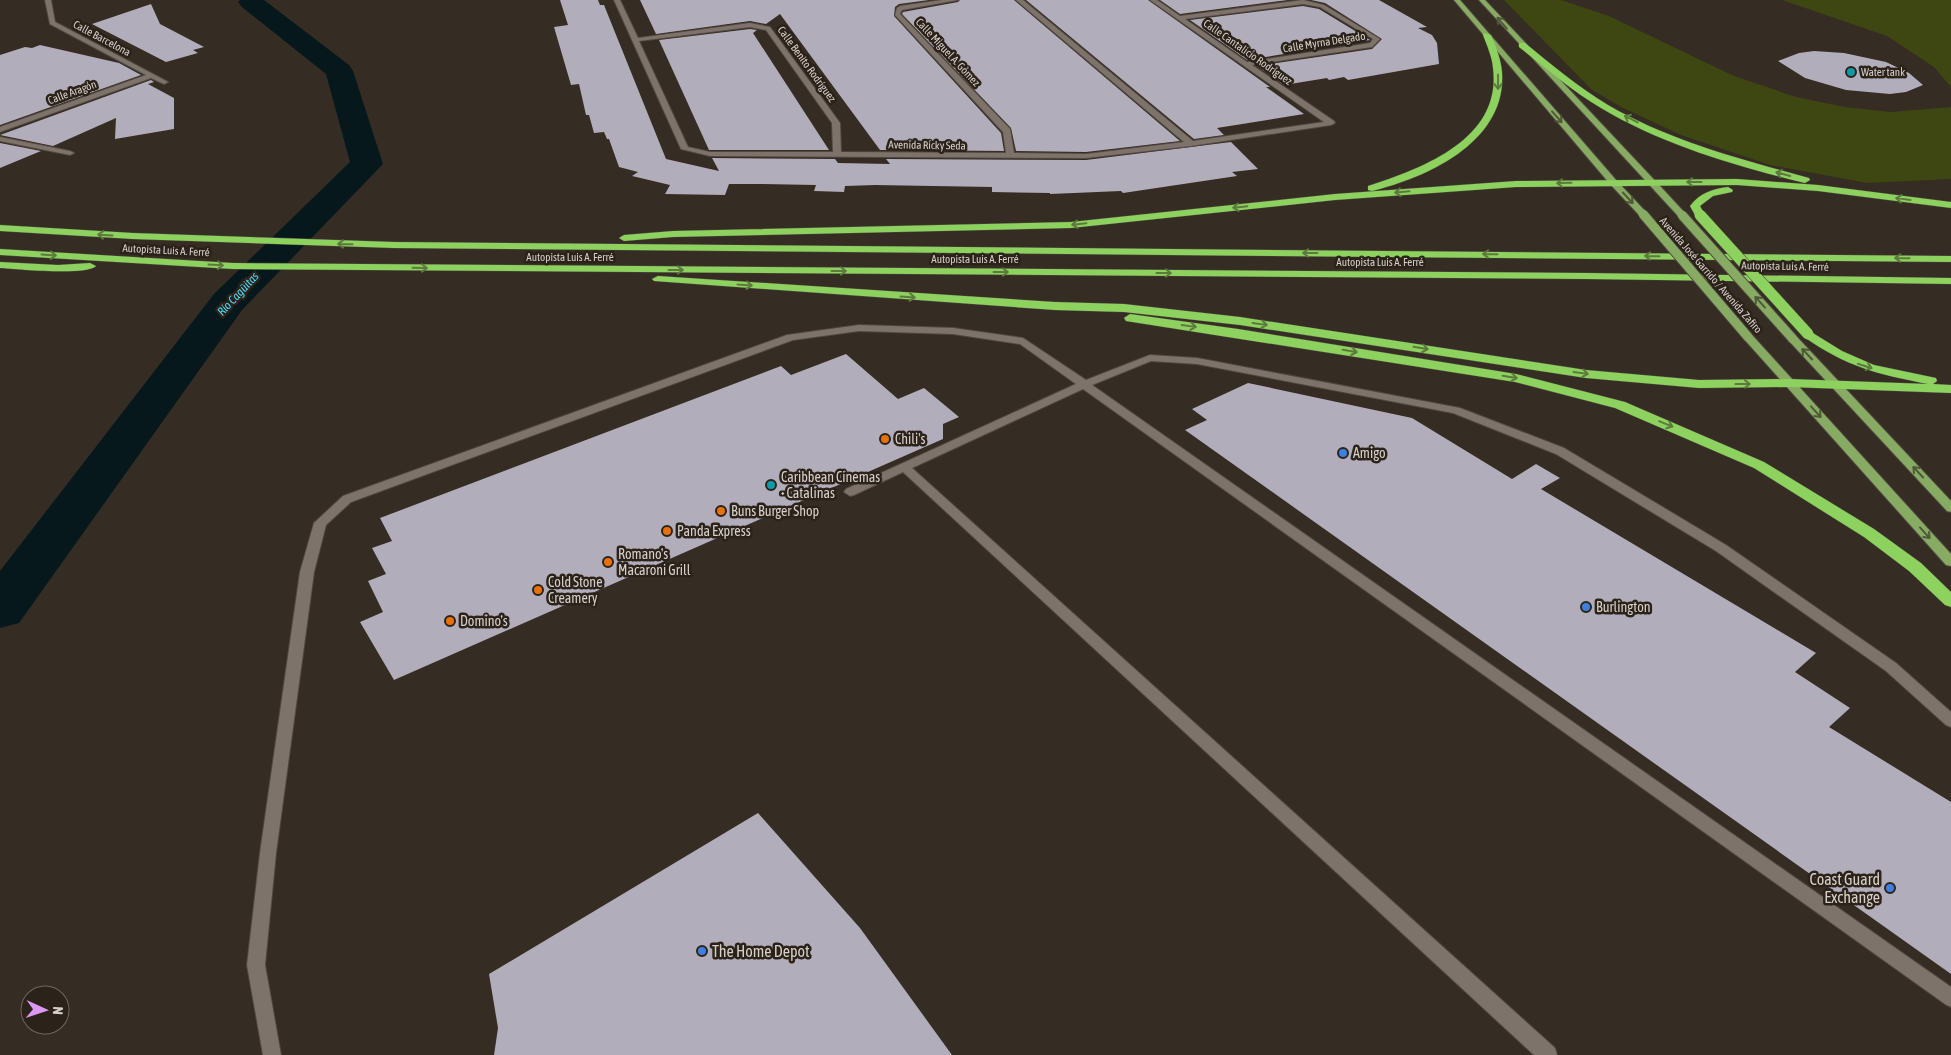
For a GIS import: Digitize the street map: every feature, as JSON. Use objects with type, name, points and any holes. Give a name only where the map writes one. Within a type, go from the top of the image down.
[{"type":"highway","points":[[1335,198],[1407,178],[1450,156],[1472,139],[1487,118],[1498,92],[1497,63],[1487,35]]},
{"type":"highway","points":[[1522,46],[1580,90],[1620,114],[1674,140],[1748,165],[1847,192]]},
{"type":"highway","points":[[510,246],[673,234],[986,229],[1071,225],[1451,187],[1613,182],[1754,183],[1951,205]]},
{"type":"highway","points":[[1847,192],[1733,189],[1711,192],[1695,206],[1700,215],[1808,334],[1857,364],[1951,387]]},
{"type":"highway","name":"Autopista Luis A. Ferré","points":[[0,228],[189,238],[394,245],[1951,259]]},
{"type":"highway","name":"Autopista Luis A. Ferré","points":[[0,252],[233,266],[1588,276],[1951,281]]},
{"type":"highway","points":[[0,265],[58,268],[152,262]]},
{"type":"highway","points":[[540,269],[1055,306],[1124,308],[1198,316],[1586,374],[1639,380],[1699,384],[1951,387]]},
{"type":"highway","points":[[1055,306],[1238,333],[1516,378],[1620,405],[1759,465],[1869,533],[1915,567],[1951,601]]},
{"type":"main road","name":"Avenida José Garrido / Avenida Zafiro","points":[[1458,0],[1748,337],[1951,562]]},
{"type":"main road","name":"Avenida José Garrido / Avenida Zafiro","points":[[1482,0],[1522,46],[1653,182],[1793,339],[1951,508]]},
{"type":"street","name":"Calle Barcelona","points":[[48,0],[52,23],[164,82]]},
{"type":"street","name":"Avenida Ricky Seda","points":[[616,0],[684,149],[710,154],[1086,156],[1190,144],[1331,123]]},
{"type":"street","name":"Calle Miguel A. Gómez","points":[[955,0],[900,8],[897,14],[1008,131],[1011,157]]},
{"type":"street","points":[[1019,0],[1190,144]]},
{"type":"street","name":"Calle Cantalicio Rodríguez","points":[[1153,0],[1331,123]]},
{"type":"street","name":"Calle Myrna Delgado","points":[[1178,18],[1303,2],[1322,6],[1377,39],[1372,45],[1245,64]]},
{"type":"street","name":"Calle Benito Rodríguez","points":[[635,40],[750,25],[768,28],[836,123],[836,155]]},
{"type":"street","name":"Calle Aragón","points":[[0,130],[151,76]]},
{"type":"street","points":[[0,139],[70,153]]},
{"type":"street","points":[[272,1055],[256,965],[268,853],[307,572],[320,523],[347,499],[791,336],[859,328],[953,331],[1022,341],[1951,998]]},
{"type":"street","points":[[850,492],[1083,385],[1150,358],[1197,361],[1456,410],[1560,452],[1721,548],[1890,667],[1951,721]]},
{"type":"street","points":[[904,467],[1548,1055]]},
{"type":"green space","points":[[1504,0],[1561,0],[1609,16],[1734,76],[1796,97],[1845,107],[1890,112],[1951,107],[1951,179],[1867,183],[1770,165],[1681,135],[1621,107],[1591,89]]},
{"type":"green space","points":[[1782,0],[1951,0],[1951,87],[1934,67],[1887,36]]},
{"type":"building","points":[[560,0],[598,0],[600,5],[604,5],[666,159],[719,171],[712,158],[835,159],[838,163],[890,164],[886,159],[1086,160],[1231,142],[1258,169],[1232,172],[1237,176],[1123,193],[1121,191],[1050,194],[992,192],[992,187],[875,185],[845,186],[844,192],[814,191],[816,185],[729,184],[725,195],[665,194],[670,185],[632,176],[638,172],[619,167],[609,139],[607,139],[604,132],[594,133],[589,115],[586,115],[579,84],[571,85],[554,27],[568,25]]},
{"type":"building","points":[[640,0],[929,0],[899,4],[895,7],[894,16],[1001,133],[1004,151],[880,150],[780,14],[766,24],[750,21],[656,34]]},
{"type":"building","points":[[960,0],[1014,0],[1180,141],[1086,152],[1016,151],[1011,128],[902,14],[903,12],[958,2]]},
{"type":"building","points":[[1026,0],[1148,0],[1270,87],[1266,87],[1304,114],[1217,128],[1224,135],[1194,139]]},
{"type":"building","points":[[1160,0],[1288,0],[1180,14]]},
{"type":"building","points":[[1311,0],[1379,0],[1427,27],[1418,28],[1432,35],[1437,43],[1439,64],[1348,80],[1344,77],[1329,80],[1327,78],[1284,85],[1257,66],[1372,49],[1382,39],[1325,3]]},
{"type":"building","points":[[151,4],[160,24],[204,47],[193,50],[198,53],[166,62],[92,24]]},
{"type":"building","points":[[1303,6],[1319,9],[1370,40],[1247,60],[1190,20]]},
{"type":"building","points":[[750,29],[757,30],[753,33],[829,150],[709,150],[659,40]]},
{"type":"building","points":[[40,45],[119,63],[141,75],[0,125],[0,55],[25,47],[32,48]]},
{"type":"building","name":"Water tank","points":[[1814,51],[1844,53],[1886,62],[1909,73],[1923,85],[1906,92],[1890,94],[1846,90],[1805,78],[1778,61],[1799,53]]},
{"type":"building","points":[[151,80],[154,82],[148,84],[174,98],[174,129],[115,139],[116,118],[53,146],[0,135]]},
{"type":"building","points":[[0,143],[41,151],[0,168]]},
{"type":"building","points":[[846,354],[898,399],[924,388],[959,417],[943,424],[943,439],[394,680],[360,622],[383,612],[368,581],[386,574],[372,548],[392,541],[380,518],[781,366],[791,375]]},
{"type":"building","points":[[1248,383],[1412,418],[1512,479],[1536,464],[1560,478],[1541,489],[1816,653],[1795,672],[1850,708],[1829,727],[1951,802],[1951,974],[1185,430],[1207,420],[1192,409]]},
{"type":"building","name":"The Home Depot","points":[[758,813],[860,928],[952,1055],[494,1055],[498,1028],[489,974]]},
{"type":"waterway","name":"Río Cagüitas","points":[[0,609],[228,302],[367,164],[339,71],[251,2],[252,0]]},
{"type":"place","name":"Water tank","points":[[1851,72]]},
{"type":"place","name":"Chili's","points":[[885,439]]},
{"type":"place","name":"Amigo","points":[[1343,453]]},
{"type":"place","name":"Caribbean Cinemas - Catalinas","points":[[771,485]]},
{"type":"place","name":"Buns Burger Shop","points":[[721,511]]},
{"type":"place","name":"Panda Express","points":[[667,531]]},
{"type":"place","name":"Romano's Macaroni Grill","points":[[608,562]]},
{"type":"place","name":"Cold Stone Creamery","points":[[538,590]]},
{"type":"place","name":"Burlington","points":[[1586,607]]},
{"type":"place","name":"Domino's","points":[[450,621]]},
{"type":"place","name":"Coast Guard Exchange","points":[[1890,888]]},
{"type":"place","name":"The Home Depot","points":[[702,951]]}]
